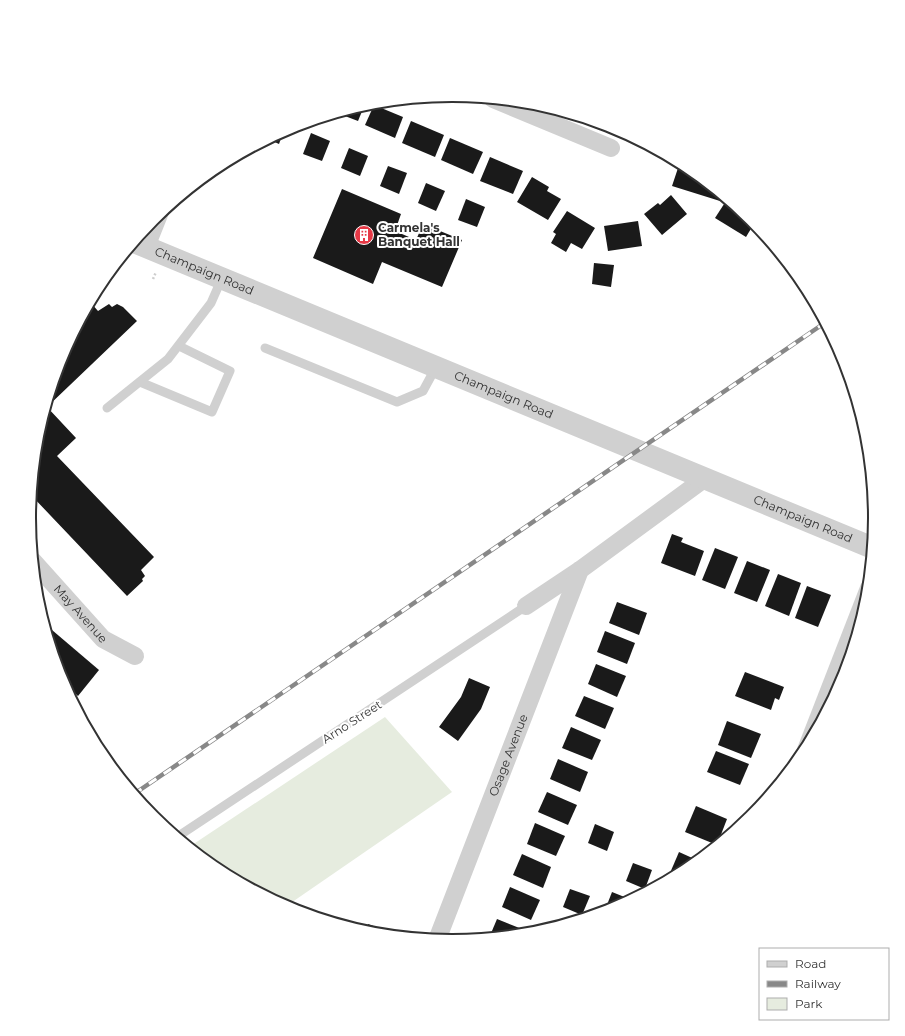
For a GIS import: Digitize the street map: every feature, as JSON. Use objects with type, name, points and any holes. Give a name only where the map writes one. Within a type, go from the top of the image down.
[{"type":"street","points":[[511,106],[611,148]]},
{"type":"street","name":"Champaign Road","points":[[140,245],[868,546]]},
{"type":"street","points":[[526,606],[580,570],[704,479]]},
{"type":"street","name":"May Avenue","points":[[40,568],[104,639],[135,656]]},
{"type":"street","name":"Osage Avenue","points":[[439,934],[580,570]]},
{"type":"street","points":[[821,711],[856,621]]},
{"type":"lane","points":[[107,408],[168,359],[211,303],[222,278]]},
{"type":"lane","points":[[140,382],[212,412],[230,371],[178,346]]},
{"type":"lane","points":[[265,348],[397,402],[423,391],[436,367]]},
{"type":"lane","name":"Arno Street","points":[[182,834],[526,606]]},
{"type":"path","points":[[153,279],[157,271]]},
{"type":"green space","points":[[385,717],[452,792],[292,902],[244,879],[194,844]]},
{"type":"building","points":[[381,108],[403,117],[395,138],[365,125],[372,110]]},
{"type":"building","points":[[362,112],[358,121],[345,116]]},
{"type":"building","points":[[411,121],[444,135],[435,157],[402,143]]},
{"type":"building","points":[[311,133],[330,141],[322,161],[303,154]]},
{"type":"building","points":[[281,138],[279,144],[274,142]]},
{"type":"building","points":[[450,138],[483,152],[473,174],[441,160]]},
{"type":"building","points":[[349,148],[368,156],[360,176],[341,168]]},
{"type":"building","points":[[490,157],[523,171],[513,194],[480,181]]},
{"type":"building","points":[[388,166],[407,173],[399,194],[380,186]]},
{"type":"building","points":[[678,168],[706,188],[720,200],[720,201],[672,186]]},
{"type":"building","points":[[532,177],[549,187],[547,191],[561,199],[548,220],[517,202]]},
{"type":"building","points":[[426,183],[445,191],[436,211],[418,203]]},
{"type":"building","name":"Carmela's Banquet Hall","points":[[342,189],[401,214],[395,231],[416,240],[423,224],[462,240],[442,287],[382,262],[373,284],[313,258]]},
{"type":"building","points":[[671,195],[687,214],[662,235],[644,214],[658,203],[660,205]]},
{"type":"building","points":[[466,199],[485,207],[477,227],[458,220]]},
{"type":"building","points":[[725,203],[752,228],[746,237],[715,218]]},
{"type":"building","points":[[567,211],[595,228],[582,249],[571,243],[566,252],[551,243],[556,234],[553,232]]},
{"type":"building","points":[[638,221],[642,246],[608,251],[604,226]]},
{"type":"building","points":[[594,263],[614,265],[611,287],[592,284]]},
{"type":"building","points":[[109,304],[112,307],[117,304],[123,307],[137,321],[53,402],[68,359],[79,334],[94,307],[98,311]]},
{"type":"building","points":[[50,410],[76,438],[57,456],[154,557],[141,570],[145,576],[142,579],[143,581],[127,596],[37,501],[40,464]]},
{"type":"building","points":[[672,534],[683,538],[681,542],[704,551],[695,576],[661,563]]},
{"type":"building","points":[[715,548],[738,557],[725,589],[702,580]]},
{"type":"building","points":[[747,561],[770,570],[757,602],[734,593]]},
{"type":"building","points":[[778,574],[801,583],[789,616],[765,606]]},
{"type":"building","points":[[807,586],[831,595],[818,627],[795,618]]},
{"type":"building","points":[[617,602],[647,613],[639,635],[609,623]]},
{"type":"building","points":[[51,631],[99,670],[78,696],[75,694],[68,677]]},
{"type":"building","points":[[605,631],[635,643],[627,664],[597,652]]},
{"type":"building","points":[[596,664],[626,676],[617,697],[588,684]]},
{"type":"building","points":[[745,672],[784,687],[779,700],[775,698],[771,710],[735,696]]},
{"type":"building","points":[[469,678],[490,687],[481,709],[458,741],[439,727],[461,697]]},
{"type":"building","points":[[584,696],[614,708],[605,729],[575,716]]},
{"type":"building","points":[[727,721],[761,734],[751,758],[718,745]]},
{"type":"building","points":[[571,727],[601,740],[592,760],[562,748]]},
{"type":"building","points":[[716,751],[749,764],[740,785],[707,772]]},
{"type":"building","points":[[558,759],[588,772],[580,792],[550,779]]},
{"type":"building","points":[[547,792],[577,805],[568,825],[538,812]]},
{"type":"building","points":[[696,806],[727,819],[720,836],[712,843],[685,832]]},
{"type":"building","points":[[535,823],[565,836],[556,856],[527,844]]},
{"type":"building","points":[[595,824],[614,832],[607,851],[588,843]]},
{"type":"building","points":[[679,852],[692,858],[684,864],[670,873]]},
{"type":"building","points":[[522,854],[551,867],[543,888],[513,875]]},
{"type":"building","points":[[633,863],[652,870],[646,887],[644,888],[626,881]]},
{"type":"building","points":[[510,887],[540,900],[531,920],[502,907]]},
{"type":"building","points":[[570,889],[590,896],[583,913],[580,914],[563,907]]},
{"type":"building","points":[[612,892],[625,897],[612,903],[607,905]]},
{"type":"building","points":[[497,919],[521,928],[507,931],[491,933]]},
{"type":"railway","points":[[138,791],[821,325]]},
{"type":"place","name":"Carmela's Banquet Hall","points":[[364,235]]}]
